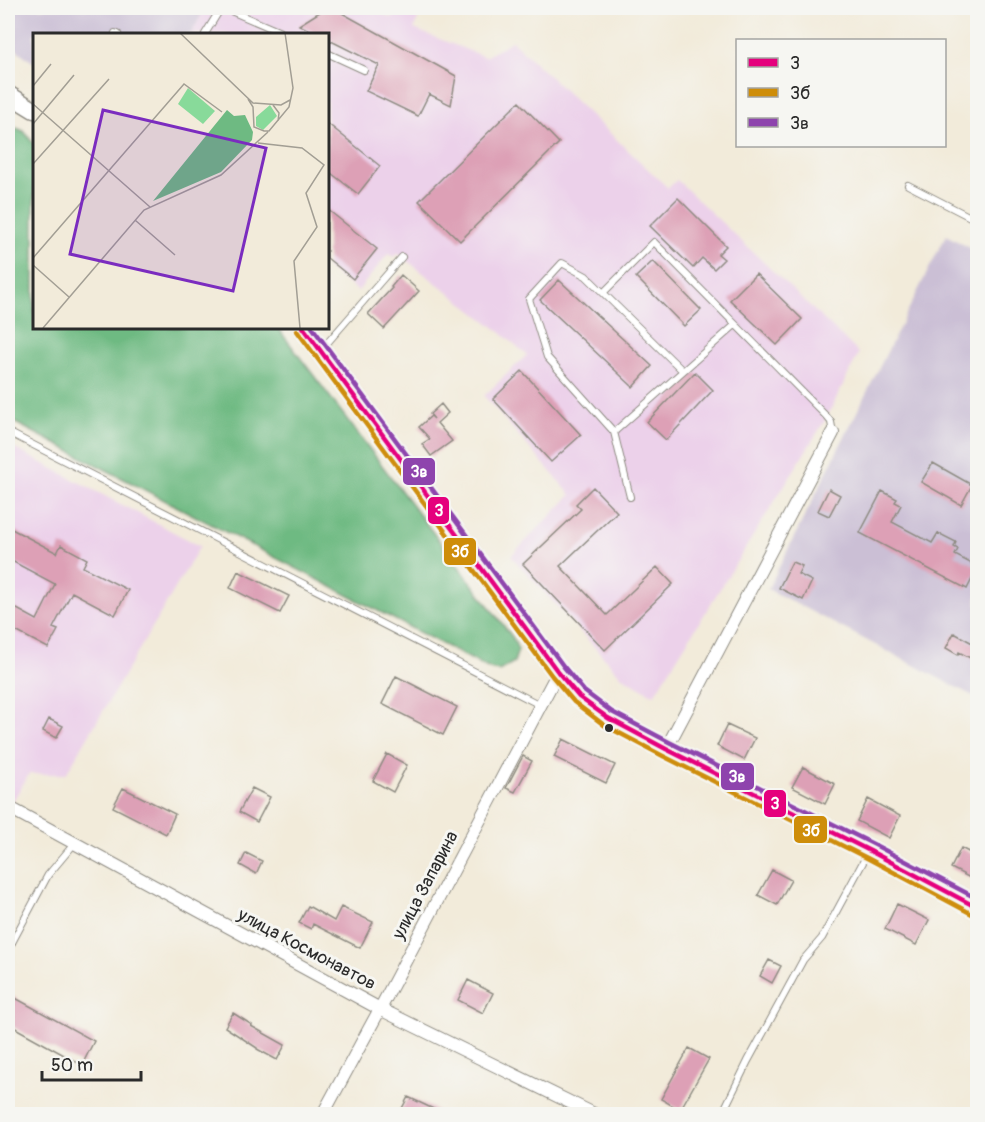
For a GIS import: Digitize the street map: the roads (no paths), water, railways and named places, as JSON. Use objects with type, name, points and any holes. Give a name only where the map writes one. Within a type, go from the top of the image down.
[{"type":"street","points":[[8,94],[33,109]]},
{"type":"street","points":[[304,328],[558,672],[579,697],[608,718],[666,749],[978,908]]},
{"type":"street","points":[[666,749],[833,433]]},
{"type":"street","name":"улица Запарина","points":[[323,1114],[558,672]]},
{"type":"street","name":"улица Космонавтов","points":[[8,807],[380,1009],[594,1114]]},
{"type":"lane","points":[[206,33],[223,8],[283,33]]},
{"type":"lane","points":[[328,53],[364,70]]},
{"type":"lane","points":[[908,185],[978,221]]},
{"type":"lane","points":[[604,292],[654,242],[827,417],[831,422],[833,433]]},
{"type":"lane","points":[[321,350],[402,257]]},
{"type":"lane","points":[[630,497],[614,432],[547,357],[529,299],[562,263],[586,276],[604,292],[683,371]]},
{"type":"lane","points":[[614,432],[735,325]]},
{"type":"lane","points":[[8,432],[540,705]]},
{"type":"lane","points":[[8,950],[48,875],[74,844]]},
{"type":"lane","points":[[722,1114],[803,960],[822,938],[870,851]]}]
